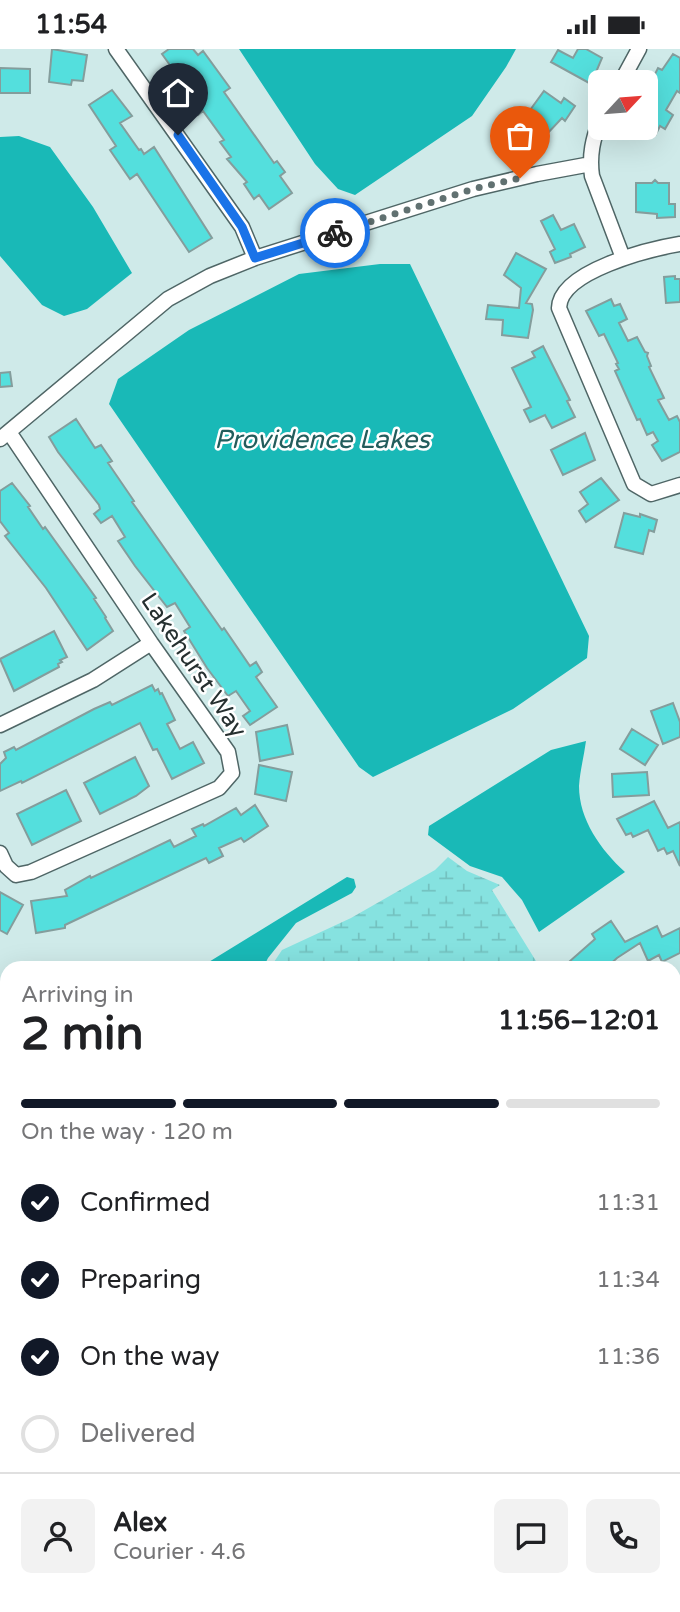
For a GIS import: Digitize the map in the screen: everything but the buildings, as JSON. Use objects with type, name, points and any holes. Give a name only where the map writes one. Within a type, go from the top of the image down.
[{"type":"street","points":[[116,49],[242,227],[255,258]]},
{"type":"street","points":[[628,70],[639,49]]},
{"type":"street","points":[[594,140],[591,164],[595,186],[622,258]]},
{"type":"street","points":[[5,435],[167,299],[210,275],[255,258],[473,189],[591,164]]},
{"type":"street","points":[[680,244],[648,249],[622,258],[569,286],[559,302],[560,314],[635,484],[651,494],[680,485]]},
{"type":"street","name":"Lakehurst Way","points":[[0,853],[6,866],[16,875],[31,872],[219,788],[232,773],[228,752],[5,435]]},
{"type":"street","points":[[0,725],[93,680],[151,643]]},
{"type":"green space","points":[[448,857],[467,871],[500,885],[492,890],[536,961],[275,961],[282,950],[351,918],[435,870]]},
{"type":"water","points":[[239,49],[516,49],[472,116],[355,195],[338,189],[315,164]]},
{"type":"water","points":[[19,136],[50,147],[93,207],[132,273],[87,309],[64,316],[42,305],[0,256],[0,137]]},
{"type":"water","name":"Providence Lakes","points":[[380,264],[410,264],[589,636],[587,658],[513,709],[373,777],[359,767],[109,404],[118,379],[189,330],[299,274]]},
{"type":"water","points":[[586,741],[579,786],[583,811],[600,844],[625,872],[539,932],[522,900],[502,877],[470,866],[428,835],[429,826],[551,750]]},
{"type":"water","points":[[347,877],[354,879],[356,887],[352,893],[296,923],[266,961],[210,961]]},
{"type":"way so far","points":[[335,233],[473,189],[520,178]]},
{"type":"route","points":[[178,135],[242,227],[255,258],[335,233]]}]
